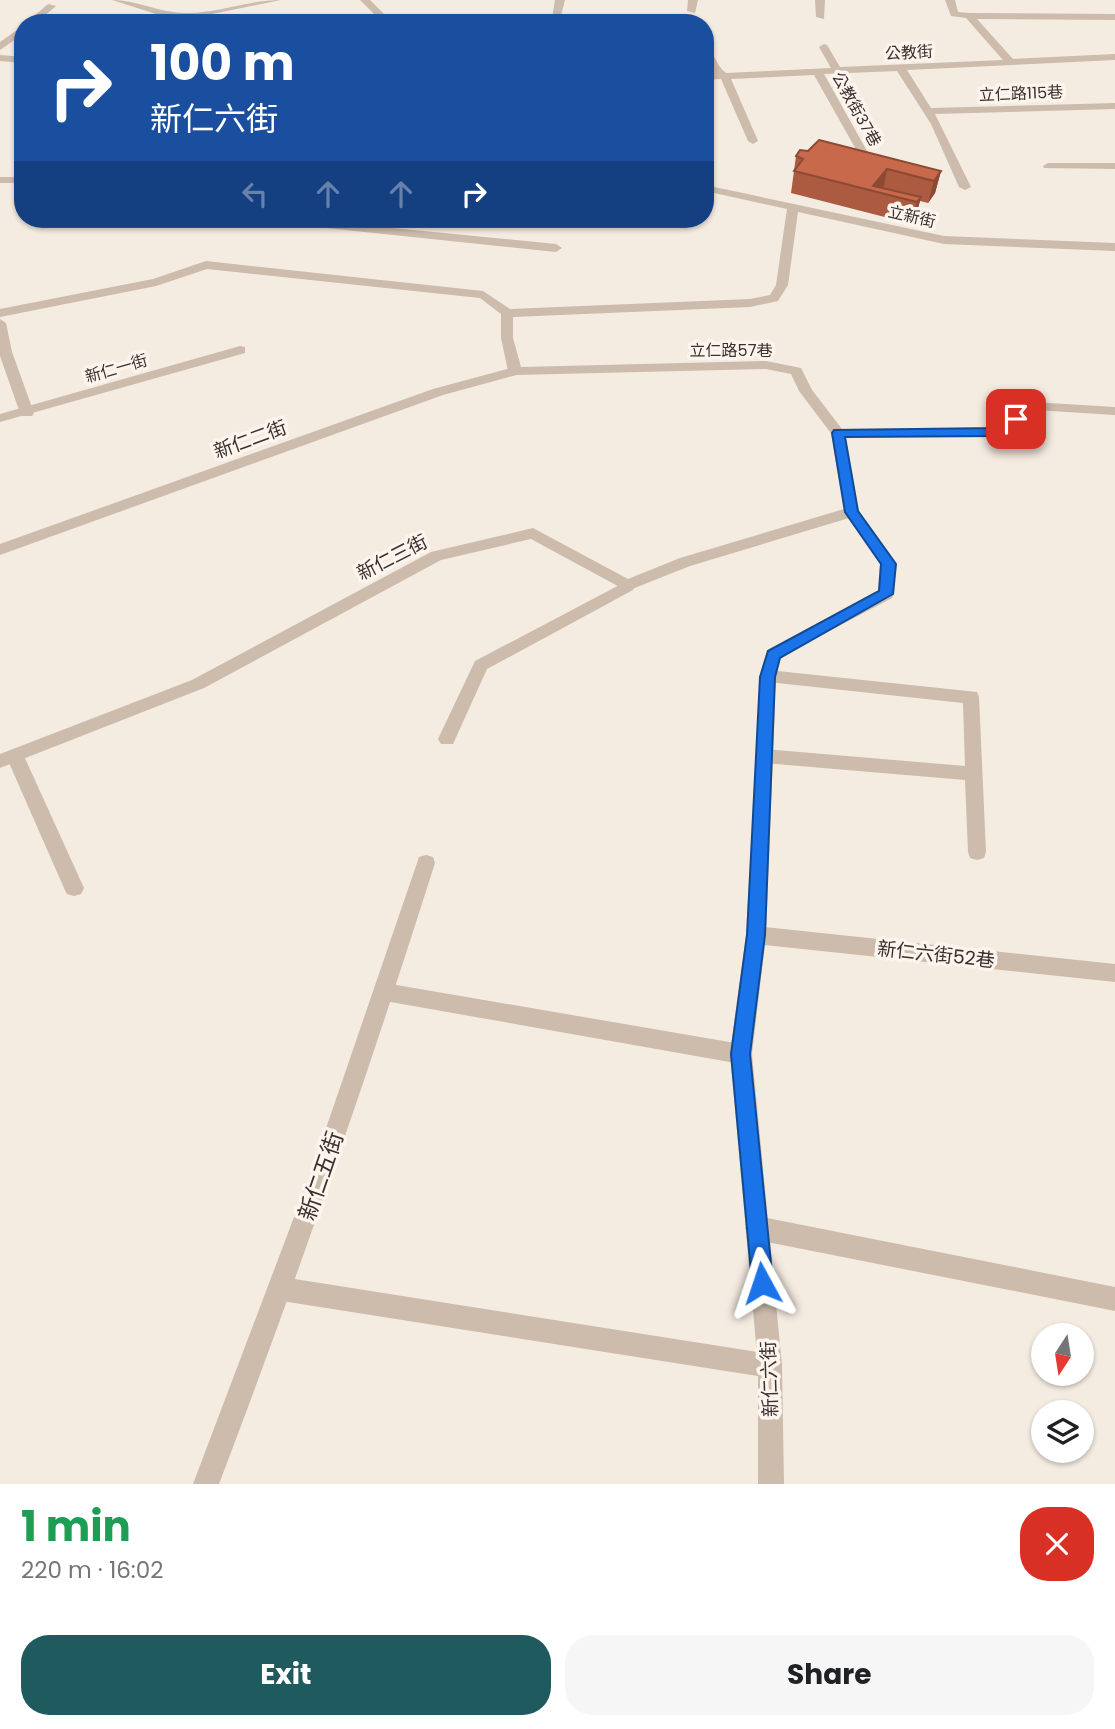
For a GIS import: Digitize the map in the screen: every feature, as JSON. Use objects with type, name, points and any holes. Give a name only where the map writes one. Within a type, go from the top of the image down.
[{"type":"street","points":[[117,0],[175,14]]},
{"type":"street","points":[[199,14],[276,0]]},
{"type":"street","points":[[365,0],[380,14]]},
{"type":"street","points":[[691,11],[692,0]]},
{"type":"street","points":[[820,0],[821,18]]},
{"type":"street","points":[[950,0],[954,14],[969,16],[1115,17]]},
{"type":"street","points":[[41,14],[51,6]]},
{"type":"street","points":[[969,16],[1011,63]]},
{"type":"street","points":[[0,47],[14,36]]},
{"type":"street","points":[[824,47],[838,72]]},
{"type":"street","name":"公教街","points":[[714,78],[1115,57]]},
{"type":"street","points":[[714,67],[725,77],[753,141]]},
{"type":"street","points":[[901,69],[927,111],[965,187]]},
{"type":"street","name":"公教街37巷","points":[[818,73],[867,160]]},
{"type":"street","name":"立仁路115巷","points":[[927,111],[1115,106]]},
{"type":"street","points":[[1048,166],[1115,166]]},
{"type":"street","name":"立新街","points":[[714,190],[944,240],[1115,247]]},
{"type":"street","points":[[0,313],[156,282],[206,265],[483,295],[507,313],[750,303],[774,299],[782,285],[793,205]]},
{"type":"street","points":[[358,228],[556,248]]},
{"type":"street","points":[[507,313],[507,338],[515,371]]},
{"type":"street","points":[[0,323],[5,352],[27,413]]},
{"type":"street","name":"新仁一街","points":[[0,418],[27,413],[240,350]]},
{"type":"street","name":"立仁路57巷","points":[[515,371],[766,365],[796,371],[806,391],[838,433]]},
{"type":"street","name":"新仁二街","points":[[0,550],[438,392],[515,371]]},
{"type":"street","points":[[838,433],[1000,432],[1032,406],[1115,411]]},
{"type":"street","name":"新仁六街","points":[[771,1484],[770,1366],[741,1054],[756,935],[768,677],[773,654],[886,594],[888,564],[852,512],[838,433]]},
{"type":"street","points":[[447,739],[481,665],[627,586],[685,562],[852,512]]},
{"type":"street","name":"新仁三街","points":[[8,759],[198,684],[436,556],[533,533],[627,586]]},
{"type":"street","points":[[768,677],[971,696],[977,852]]},
{"type":"street","points":[[764,756],[973,774]]},
{"type":"street","points":[[8,759],[74,888]]},
{"type":"street","name":"新仁五街","points":[[206,1484],[282,1289],[385,992],[426,863]]},
{"type":"street","name":"新仁六街52巷","points":[[756,935],[1115,974]]},
{"type":"street","points":[[385,992],[741,1054]]},
{"type":"street","points":[[757,1228],[1115,1299]]},
{"type":"street","points":[[282,1289],[770,1366]]},
{"type":"building","points":[[819,140],[941,171],[934,181],[887,169],[873,186],[921,197],[917,202],[794,171],[803,159],[796,156],[800,150],[808,151]]},
{"type":"route","points":[[762,1283],[741,1054],[756,935],[768,677],[773,654],[886,594],[888,564],[852,512],[838,433],[1000,432],[1016,419]]}]
